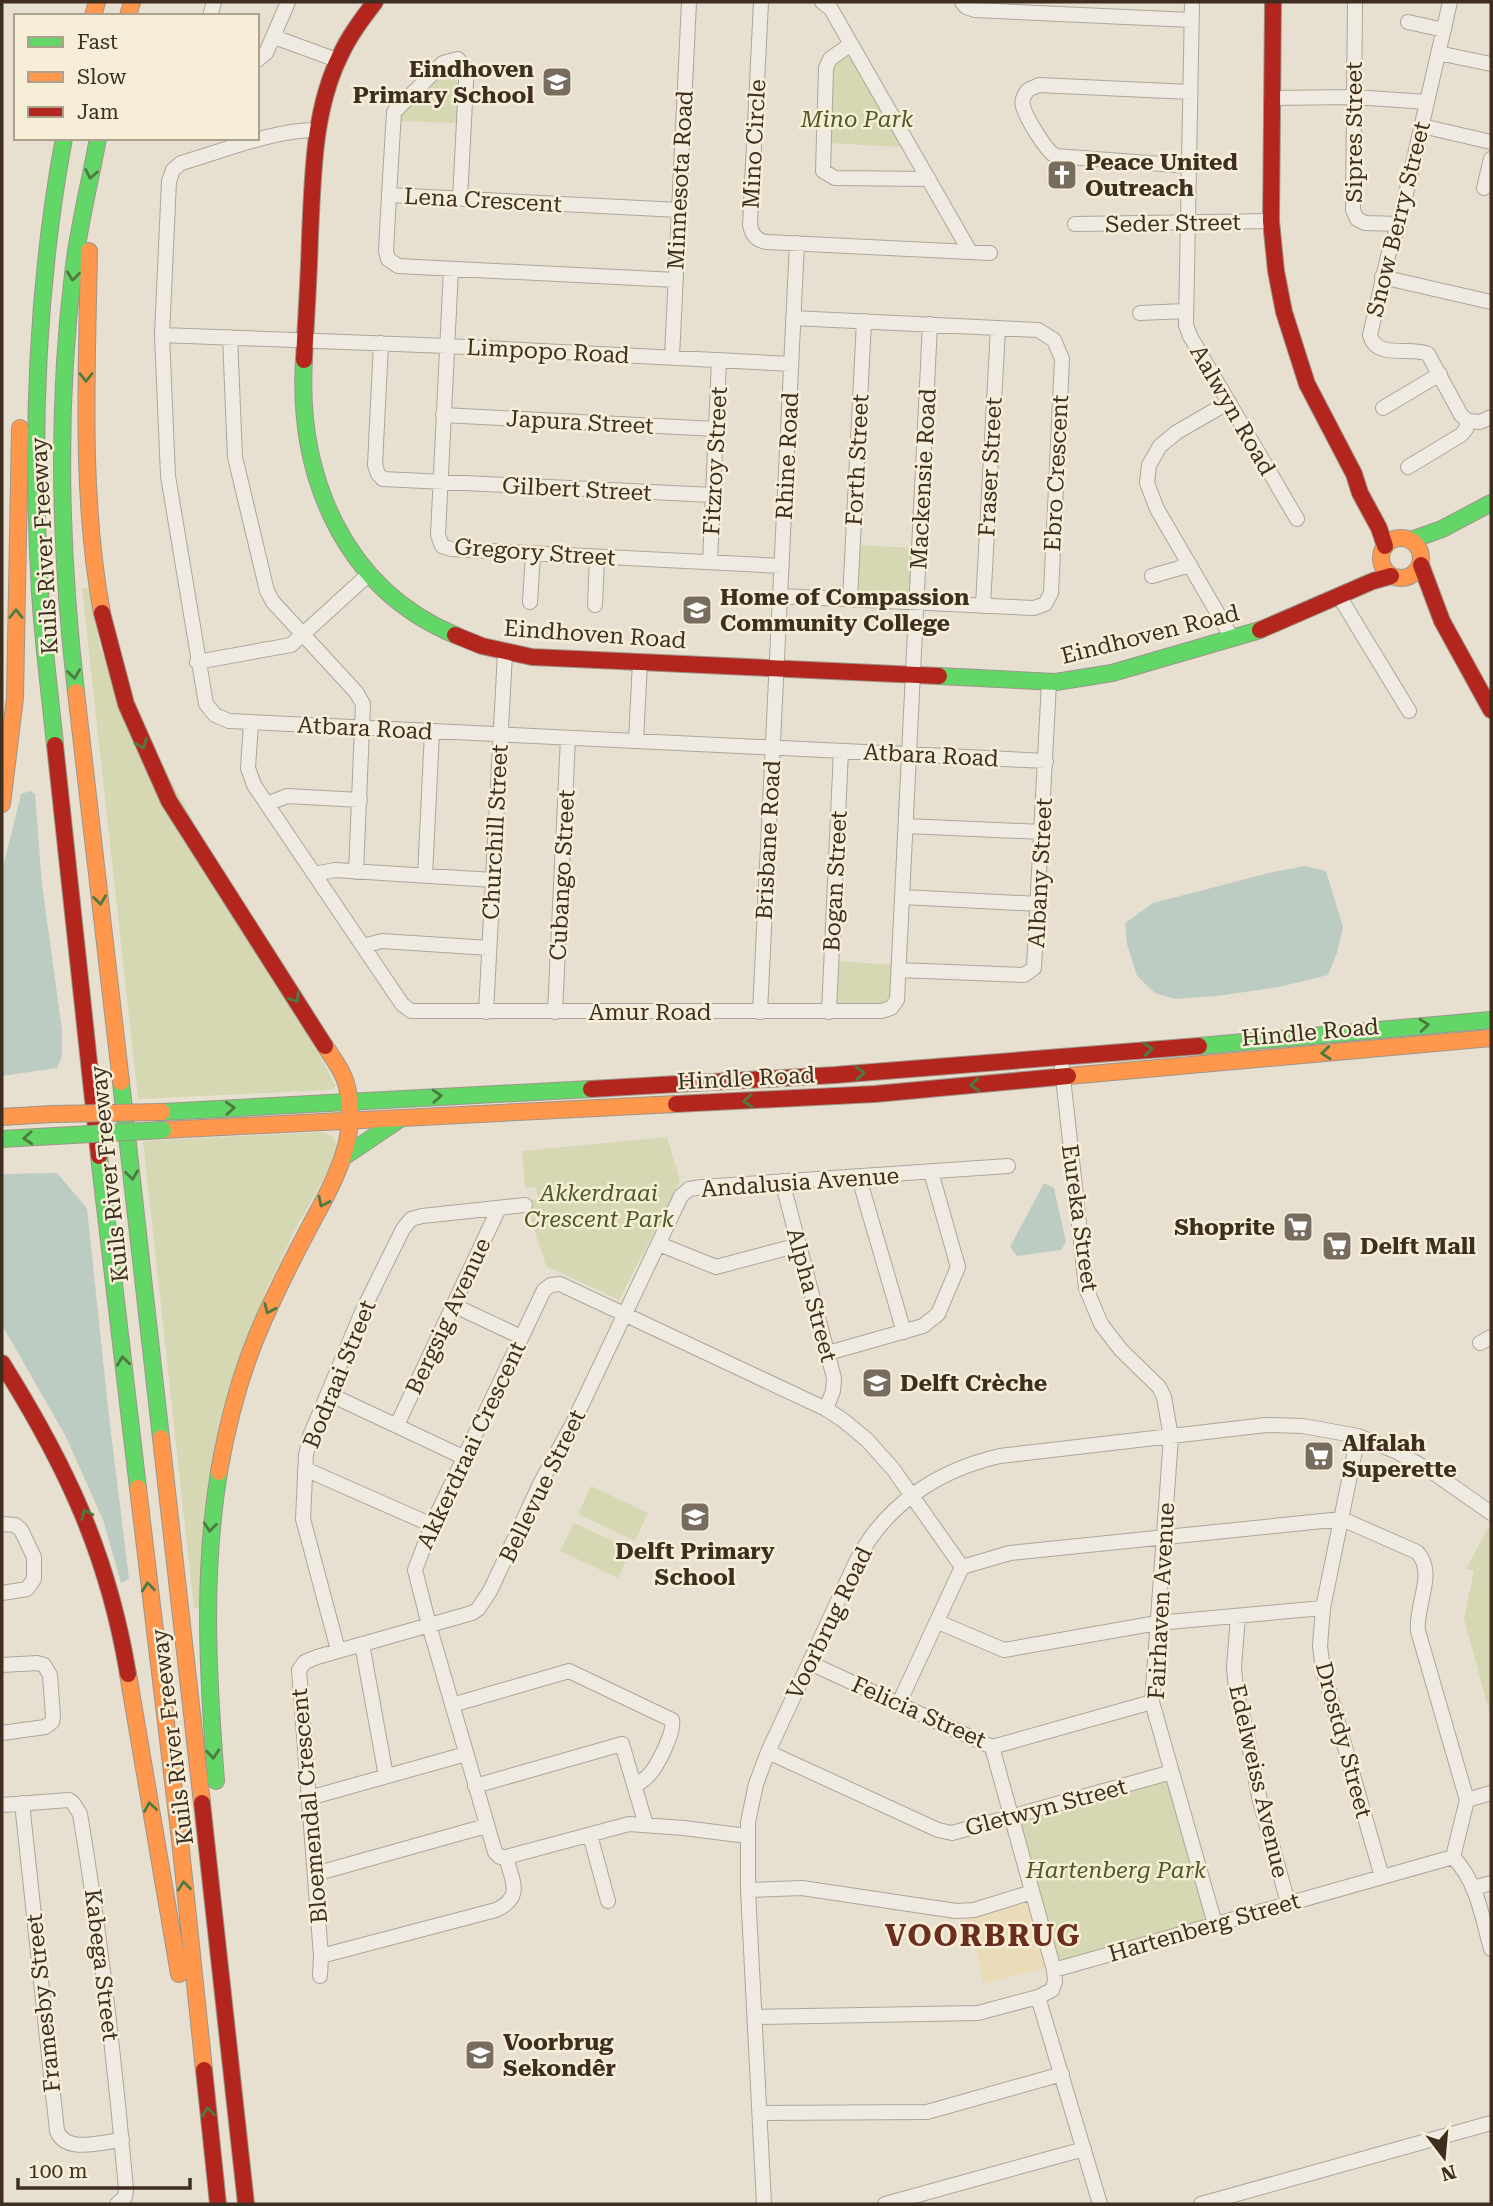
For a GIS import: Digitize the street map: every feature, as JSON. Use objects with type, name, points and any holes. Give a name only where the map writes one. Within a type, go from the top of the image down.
[{"type":"main road","name":"Eindhoven Road","points":[[375,2],[358,24],[337,60],[316,130],[303,410],[311,466],[330,518],[369,575],[400,604],[433,626],[467,642],[505,653],[547,658],[1049,682],[1093,677],[1232,638],[1283,622],[1343,594],[1394,577]]},
{"type":"main road","points":[[1273,2],[1271,221],[1276,271],[1294,348],[1324,419],[1379,528],[1383,567],[1412,587],[1452,640]]},
{"type":"main road","name":"Kuils River Freeway","points":[[64,140],[46,234],[43,270],[36,410],[36,514],[40,595],[108,1228],[165,1733],[180,1841],[218,2204]]},
{"type":"main road","name":"Kuils River Freeway","points":[[98,140],[73,271],[63,391],[61,484],[65,608],[246,2204]]},
{"type":"main road","points":[[85,209],[89,245],[86,352],[89,499],[102,616],[120,689],[149,761],[169,801],[343,1074],[348,1088],[349,1122],[345,1156],[280,1282],[257,1335],[230,1416],[215,1485],[207,1556],[206,1636],[210,1717],[230,1939],[226,2011]]},
{"type":"main road","points":[[2,804],[15,698],[17,499],[27,327],[31,298],[43,270]]},
{"type":"main road","points":[[1354,474],[1368,489],[1389,522],[1417,545],[1423,577],[1452,640],[1491,710]]},
{"type":"main road","points":[[1383,551],[1394,539],[1424,537],[1491,503]]},
{"type":"main road","points":[[1394,577],[1412,576],[1421,562],[1468,517]]},
{"type":"main road","name":"Eindhoven Road","points":[[1343,594],[1371,568],[1383,551]]},
{"type":"main road","name":"Hindle Road","points":[[2,1117],[162,1112],[734,1081],[1060,1057],[1491,1020]]},
{"type":"main road","name":"Hindle Road","points":[[2,1139],[875,1094],[1491,1038]]},
{"type":"main road","points":[[345,1156],[400,1119]]},
{"type":"main road","points":[[2,1363],[39,1421],[66,1472],[91,1525],[111,1589],[120,1624],[179,1973],[201,2041]]},
{"type":"street","points":[[259,59],[267,53],[288,2]]},
{"type":"street","name":"Minnesota Road","points":[[672,357],[689,2]]},
{"type":"street","name":"Mino Circle","points":[[761,2],[751,230],[756,238],[763,242],[990,253]]},
{"type":"street","points":[[822,2],[831,9],[969,250]]},
{"type":"street","points":[[962,2],[966,7],[975,10],[1191,20]]},
{"type":"street","name":"Aalwyn Road","points":[[1192,2],[1185,311],[1190,336],[1297,519]]},
{"type":"street","name":"Sipres Street","points":[[1355,2],[1355,215],[1360,222],[1399,224]]},
{"type":"street","name":"Snow Berry Street","points":[[1450,2],[1399,224],[1382,277],[1370,330],[1373,344],[1385,350],[1424,352],[1431,356],[1461,415],[1468,421]]},
{"type":"street","points":[[1408,22],[1444,30]]},
{"type":"street","points":[[274,37],[337,60]]},
{"type":"street","points":[[851,44],[830,59],[826,68],[823,171],[835,177],[929,179]]},
{"type":"street","points":[[1438,53],[1491,64]]},
{"type":"street","points":[[389,195],[394,112],[443,63],[458,59],[466,69],[460,199]]},
{"type":"street","points":[[1189,166],[1055,156],[1049,151],[1024,110],[1023,101],[1028,90],[1039,85],[1190,92]]},
{"type":"street","points":[[1271,97],[1353,97],[1427,102]]},
{"type":"street","points":[[1422,126],[1491,142]]},
{"type":"street","name":"Atbara Road","points":[[316,130],[286,133],[181,163],[170,177],[162,335],[167,476],[197,662],[204,698],[210,710],[224,720],[251,723],[1046,761]]},
{"type":"street","points":[[208,140],[211,155]]},
{"type":"street","points":[[1484,188],[1491,159]]},
{"type":"street","name":"Lena Crescent","points":[[676,280],[398,266],[391,262],[386,251],[389,195],[679,210]]},
{"type":"street","name":"Seder Street","points":[[1074,224],[1271,221]]},
{"type":"street","name":"Rhine Road","points":[[776,668],[797,243]]},
{"type":"street","name":"Gregory Street","points":[[451,269],[438,535],[442,546],[451,549],[533,554],[782,566]]},
{"type":"street","points":[[1382,277],[1491,302]]},
{"type":"street","points":[[1140,313],[1185,311]]},
{"type":"street","name":"Ebro Crescent","points":[[780,596],[1034,608],[1042,606],[1050,597],[1051,580],[1060,352],[1054,340],[1038,330],[793,317]]},
{"type":"street","name":"Forth Street","points":[[850,599],[864,321]]},
{"type":"street","name":"Mackensie Road","points":[[914,675],[930,324]]},
{"type":"street","name":"Fraser Street","points":[[983,606],[998,328]]},
{"type":"street","points":[[162,335],[305,340]]},
{"type":"street","points":[[230,337],[235,457],[263,577],[273,602],[360,698],[364,711],[356,872]]},
{"type":"street","name":"Limpopo Road","points":[[305,340],[791,364]]},
{"type":"street","name":"Gilbert Street","points":[[380,343],[376,470],[380,477],[387,480],[713,495]]},
{"type":"street","name":"Fitzroy Street","points":[[710,562],[719,360]]},
{"type":"street","points":[[1383,408],[1440,374]]},
{"type":"street","points":[[1229,402],[1177,432],[1160,446],[1149,465],[1147,483],[1152,501],[1232,638]]},
{"type":"street","name":"Japura Street","points":[[443,415],[716,429]]},
{"type":"street","points":[[1408,467],[1461,435],[1468,421],[1480,422],[1491,416]]},
{"type":"street","points":[[530,602],[533,554]]},
{"type":"street","points":[[595,605],[597,557]]},
{"type":"street","points":[[1152,576],[1190,565]]},
{"type":"street","points":[[197,662],[292,645],[369,575]]},
{"type":"street","points":[[1343,594],[1409,711]]},
{"type":"street","name":"Churchill Street","points":[[486,1012],[505,653]]},
{"type":"street","points":[[636,741],[640,662]]},
{"type":"street","name":"Brisbane Road","points":[[760,1012],[776,668]]},
{"type":"street","name":"Amur Road","points":[[251,723],[248,772],[254,785],[408,1009],[419,1012],[884,1011],[891,1008],[897,1000],[914,675]]},
{"type":"street","name":"Albany Street","points":[[899,970],[1028,974],[1036,964],[1049,682]]},
{"type":"street","points":[[425,876],[432,732]]},
{"type":"street","name":"Cubango Street","points":[[555,1012],[568,738]]},
{"type":"street","name":"Bogan Street","points":[[829,1012],[841,751]]},
{"type":"street","points":[[267,804],[287,796],[360,800]]},
{"type":"street","points":[[906,826],[1042,832]]},
{"type":"street","points":[[314,874],[328,871],[493,880]]},
{"type":"street","points":[[903,897],[1039,904]]},
{"type":"street","points":[[363,946],[382,941],[489,948]]},
{"type":"street","name":"Eureka Street","points":[[1060,1057],[1086,1288],[1106,1331],[1159,1387],[1164,1397],[1171,1437]]},
{"type":"street","name":"Andalusia Avenue","points":[[625,1313],[678,1200],[690,1189],[1008,1166]]},
{"type":"street","points":[[828,1353],[904,1332],[934,1319],[958,1267],[931,1172]]},
{"type":"street","points":[[859,1178],[904,1332]]},
{"type":"street","name":"Alpha Street","points":[[782,1181],[828,1353],[834,1385],[826,1409]]},
{"type":"street","name":"Bodraai Street","points":[[338,1650],[302,1511],[310,1436],[362,1312],[408,1223],[415,1217],[525,1205]]},
{"type":"street","name":"Bergsig Avenue","points":[[397,1424],[499,1208]]},
{"type":"street","points":[[659,1244],[716,1267],[799,1245]]},
{"type":"street","name":"Akkerdraai Crescent","points":[[506,1857],[495,1852],[486,1826],[415,1570],[432,1525],[521,1337],[544,1290],[551,1285],[561,1284],[826,1409],[867,1440],[913,1494],[962,1567]]},
{"type":"street","points":[[453,1305],[521,1337]]},
{"type":"street","name":"Bellevue Street","points":[[429,1625],[472,1613],[485,1599],[625,1313]]},
{"type":"street","points":[[328,1394],[465,1458]]},
{"type":"street","name":"Voorbrug Road","points":[[764,2204],[748,1891],[747,1836],[756,1784],[768,1752],[862,1551],[889,1516],[913,1494],[953,1471],[1000,1456],[1275,1425],[1321,1428],[1358,1436],[1395,1451],[1424,1467],[1491,1513]]},
{"type":"street","name":"Drostdy Street","points":[[1358,1436],[1324,1608],[1320,1646],[1323,1670],[1382,1877]]},
{"type":"street","name":"Fairhaven Avenue","points":[[1171,1437],[1152,1702],[1215,1924]]},
{"type":"street","points":[[305,1469],[432,1525]]},
{"type":"street","points":[[899,1703],[962,1567],[1010,1553],[1342,1519],[1417,1552],[1424,1560],[1426,1572],[1417,1619],[1418,1631],[1467,1800],[1453,1857],[1464,1869],[1474,1888],[1491,1949]]},
{"type":"street","points":[[2,1524],[15,1525],[22,1532],[34,1557],[34,1579],[27,1589],[2,1593]]},
{"type":"street","points":[[938,1622],[1004,1650],[1157,1623],[1324,1608]]},
{"type":"street","name":"Edelweiss Avenue","points":[[1238,1616],[1234,1668],[1236,1690],[1247,1730],[1260,1801],[1288,1903]]},
{"type":"street","name":"Bloemendal Crescent","points":[[320,1976],[321,1956],[299,1670],[311,1659],[429,1625]]},
{"type":"street","points":[[362,1644],[386,1776]]},
{"type":"street","name":"Felicia Street","points":[[810,1662],[992,1747],[1152,1702]]},
{"type":"street","points":[[2,1665],[44,1665],[50,1675],[53,1717],[52,1722],[45,1727],[2,1732]]},
{"type":"street","points":[[452,1705],[569,1671],[671,1720],[672,1731],[655,1766],[648,1776],[635,1786]]},
{"type":"street","points":[[475,1786],[622,1744],[646,1825]]},
{"type":"street","points":[[755,2017],[978,2013],[1049,1993],[1054,1987],[1054,1969],[992,1747]]},
{"type":"street","name":"Gletwyn Street","points":[[768,1752],[946,1832],[959,1832],[1172,1772]]},
{"type":"street","points":[[309,1797],[466,1754]]},
{"type":"street","points":[[1467,1800],[1491,1793]]},
{"type":"street","name":"Kabega Street","points":[[2,1805],[69,1800],[79,1814],[102,1952],[122,2140],[126,2190],[120,2203]]},
{"type":"street","name":"Framesby Street","points":[[22,1803],[57,2131],[61,2139],[69,2144],[122,2140]]},
{"type":"street","points":[[506,1857],[629,1824],[747,1836]]},
{"type":"street","points":[[315,1874],[486,1826]]},
{"type":"street","points":[[590,1835],[608,1901]]},
{"type":"street","name":"Bloemendal Crescent","points":[[321,1956],[507,1905],[514,1895],[514,1887],[506,1857]]},
{"type":"street","name":"Hartenberg Street","points":[[1054,1969],[1453,1857]]},
{"type":"street","points":[[1474,1888],[1491,1883]]},
{"type":"street","points":[[748,1891],[802,1888],[956,1911],[974,1910],[1032,1892]]},
{"type":"street","points":[[1038,1997],[1100,2204]]},
{"type":"street","points":[[760,2113],[927,2112],[1062,2074]]},
{"type":"street","points":[[1201,2204],[1491,2123]]},
{"type":"street","points":[[885,2204],[1084,2149]]},
{"type":"green space","name":"Mino Park","points":[[845,56],[851,58],[901,142],[898,147],[829,143],[834,67]]},
{"type":"green space","points":[[455,65],[460,72],[457,123],[400,121],[402,113],[448,66]]},
{"type":"green space","points":[[857,545],[915,548],[910,595],[859,594]]},
{"type":"green space","points":[[82,588],[90,588],[100,649],[336,1086],[332,1090],[138,1099]]},
{"type":"green space","points":[[835,961],[895,965],[890,1004],[836,1004]]},
{"type":"green space","points":[[323,1132],[332,1136],[337,1144],[335,1158],[298,1224],[265,1292],[200,1608],[194,1608],[143,1141]]},
{"type":"green space","name":"Akkerdraai Crescent Park","points":[[667,1137],[680,1181],[619,1300],[546,1266],[525,1201],[538,1199],[536,1187],[525,1188],[522,1151]]},
{"type":"green space","points":[[591,1486],[648,1513],[635,1541],[578,1514]]},
{"type":"green space","points":[[574,1523],[631,1549],[618,1578],[560,1551]]},
{"type":"green space","points":[[1488,1528],[1491,1529],[1491,1719],[1464,1618],[1474,1571],[1466,1569]]},
{"type":"green space","name":"Hartenberg Park","points":[[1163,1780],[1170,1783],[1205,1915],[1201,1922],[1061,1961],[1057,1957],[1020,1828],[1023,1821]]},
{"type":"sand","points":[[1023,1901],[1031,1907],[1047,1967],[983,1984],[979,1960],[965,1919]]},
{"type":"shaded area","points":[[30,791],[35,794],[42,884],[62,1030],[62,1056],[57,1068],[2,1076],[2,871],[21,794]]},
{"type":"shaded area","points":[[1305,866],[1326,871],[1343,927],[1328,975],[1279,987],[1175,999],[1155,993],[1137,976],[1127,944],[1125,923],[1153,903]]},
{"type":"shaded area","points":[[57,1173],[87,1208],[129,1579],[121,1583],[103,1520],[66,1437],[2,1325],[2,1174]]},
{"type":"shaded area","points":[[1044,1183],[1054,1188],[1066,1242],[1061,1250],[1017,1256],[1010,1247]]},
{"type":"traffic: fast","points":[[55,745],[40,592],[36,421],[47,251],[64,140]]},
{"type":"traffic: fast","points":[[76,692],[66,588],[62,483],[64,378],[75,257],[98,140]]},
{"type":"traffic: fast","points":[[304,360],[304,403],[309,445],[319,485],[335,523],[356,558],[383,588],[416,614],[455,635]]},
{"type":"traffic: fast","points":[[1411,540],[1442,529],[1491,503]]},
{"type":"traffic: fast","points":[[939,676],[1056,682],[1112,673],[1260,630]]},
{"type":"traffic: fast","points":[[1199,1046],[1491,1020]]},
{"type":"traffic: fast","points":[[121,1082],[161,1438]]},
{"type":"traffic: fast","points":[[162,1112],[591,1089]]},
{"type":"traffic: fast","points":[[345,1156],[400,1119]]},
{"type":"traffic: fast","points":[[55,1136],[163,1130]]},
{"type":"traffic: fast","points":[[2,1139],[55,1136]]},
{"type":"traffic: fast","points":[[99,1156],[138,1488]]},
{"type":"traffic: fast","points":[[216,1781],[209,1665],[208,1588],[219,1472]]},
{"type":"traffic: slow","points":[[94,14],[97,2]]},
{"type":"traffic: slow","points":[[129,14],[132,2]]},
{"type":"traffic: slow","points":[[89,251],[86,433],[90,523],[102,613]]},
{"type":"traffic: slow","points":[[2,804],[15,698],[20,428]]},
{"type":"traffic: slow","points":[[1401,538],[1409,539],[1415,544],[1420,550],[1421,558],[1420,566],[1415,572],[1409,577],[1401,578],[1393,577],[1387,572],[1382,566],[1381,558],[1382,550],[1387,544],[1393,539],[1401,538]]},
{"type":"traffic: slow","points":[[76,692],[121,1082]]},
{"type":"traffic: slow","points":[[1068,1076],[1491,1038]]},
{"type":"traffic: slow","points":[[219,1472],[237,1394],[249,1356],[269,1307],[335,1177],[347,1141],[350,1103],[346,1083],[325,1046]]},
{"type":"traffic: slow","points":[[163,1130],[676,1104]]},
{"type":"traffic: slow","points":[[53,1114],[162,1112]]},
{"type":"traffic: slow","points":[[2,1117],[53,1114]]},
{"type":"traffic: slow","points":[[161,1438],[202,1803]]},
{"type":"traffic: slow","points":[[138,1488],[204,2070]]},
{"type":"traffic: slow","points":[[128,1674],[179,1974]]},
{"type":"traffic: jam","points":[[304,360],[312,190],[319,121],[331,77],[340,56],[375,2]]},
{"type":"traffic: jam","points":[[1273,2],[1271,221],[1276,271],[1284,312],[1307,384],[1354,474],[1385,546]]},
{"type":"traffic: jam","points":[[1421,565],[1442,621],[1491,710]]},
{"type":"traffic: jam","points":[[1260,630],[1373,581],[1391,576]]},
{"type":"traffic: jam","points":[[102,613],[126,704],[169,801],[325,1046]]},
{"type":"traffic: jam","points":[[455,635],[482,646],[532,657],[939,676]]},
{"type":"traffic: jam","points":[[55,745],[99,1156]]},
{"type":"traffic: jam","points":[[591,1089],[835,1075],[1199,1046]]},
{"type":"traffic: jam","points":[[676,1104],[875,1094],[1068,1076]]},
{"type":"traffic: jam","points":[[2,1363],[46,1438],[82,1512],[109,1589],[128,1674]]},
{"type":"traffic: jam","points":[[202,1803],[246,2204]]},
{"type":"traffic: jam","points":[[204,2070],[218,2204]]},
{"type":"place","name":"Eindhoven Primary School","points":[[557,82]]},
{"type":"place","name":"Peace United Outreach","points":[[1062,175]]},
{"type":"place","name":"Home of Compassion Community College","points":[[697,610]]},
{"type":"place","name":"Shoprite","points":[[1298,1227]]},
{"type":"place","name":"Delft Mall","points":[[1337,1246]]},
{"type":"place","name":"Delft Crèche","points":[[877,1383]]},
{"type":"place","name":"Alfalah Superette","points":[[1319,1456]]},
{"type":"place","name":"Delft Primary School","points":[[695,1517]]},
{"type":"place","name":"Voorbrug Sekondêr","points":[[480,2055]]},
{"type":"district","name":"VOORBRUG","points":[[983,1936]]}]
